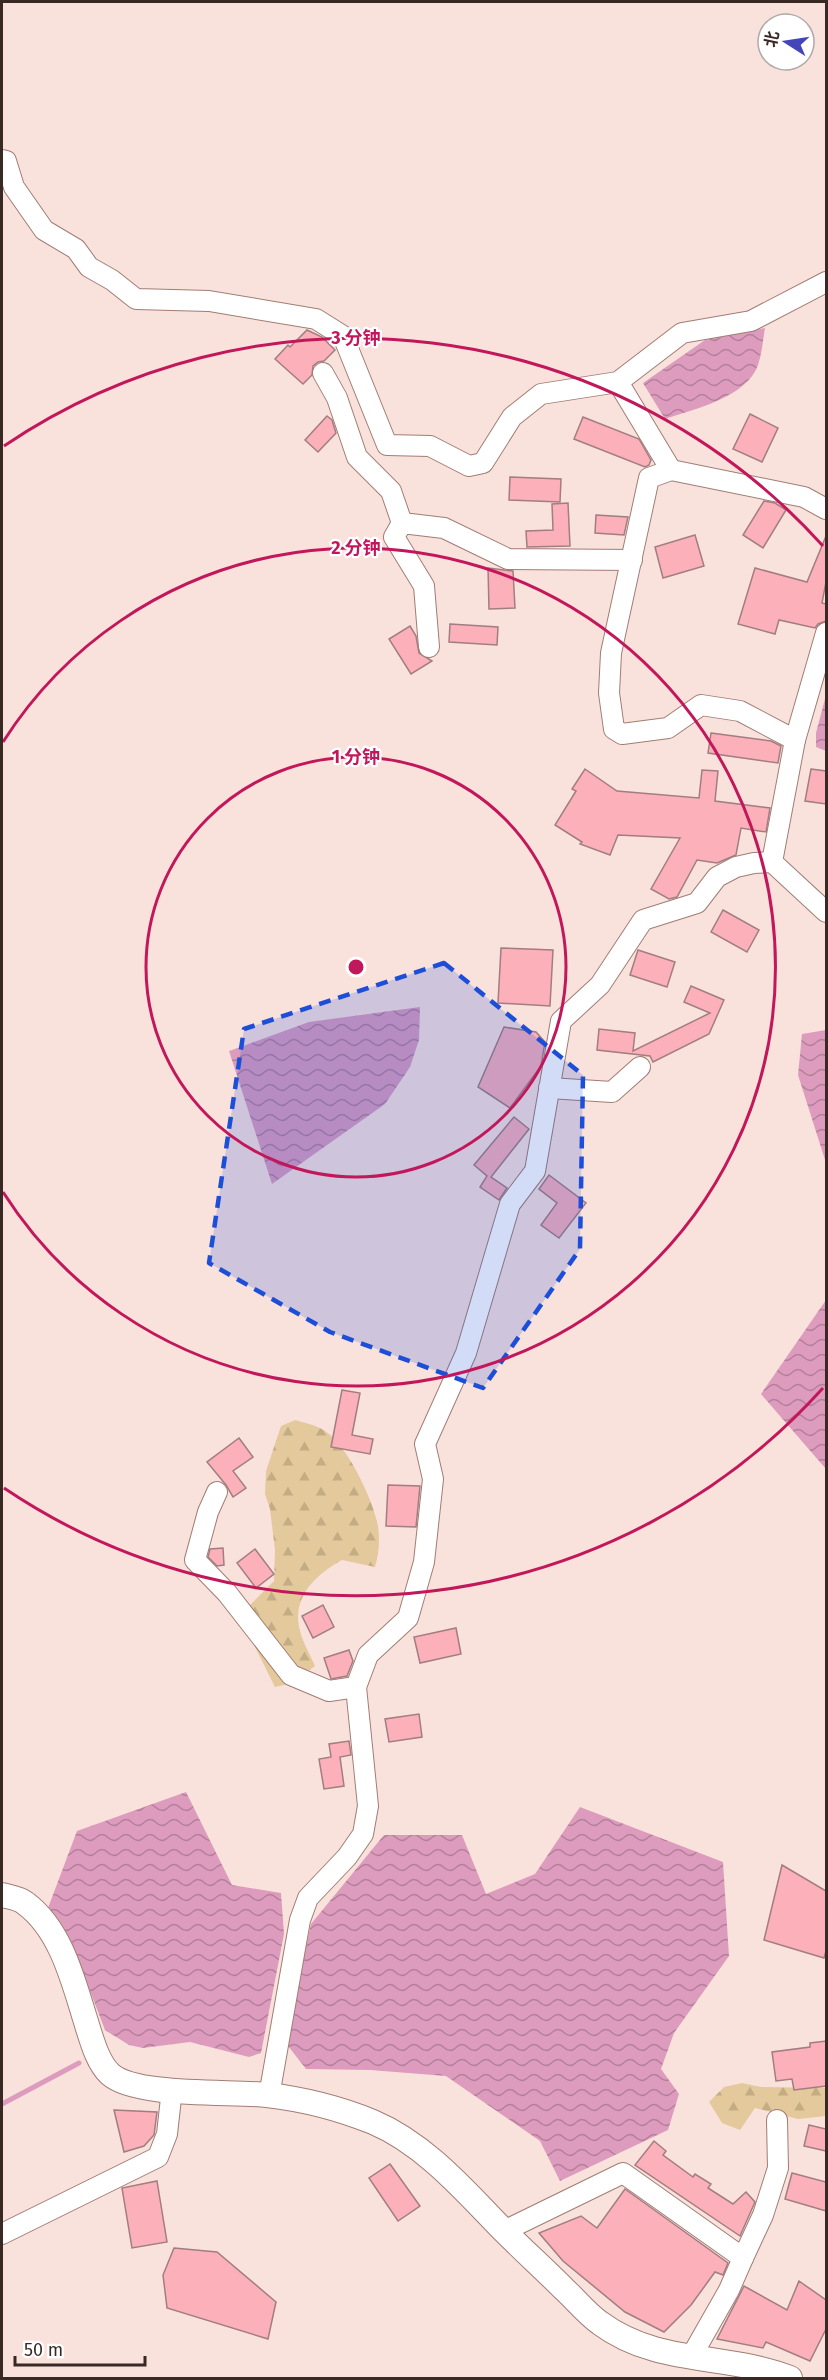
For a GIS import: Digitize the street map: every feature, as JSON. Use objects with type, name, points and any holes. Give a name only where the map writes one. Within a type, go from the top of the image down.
[{"type":"street","points":[[2,160],[6,162],[14,187],[44,230],[76,249],[89,267],[112,280],[136,299],[209,301],[316,319],[343,336],[387,445],[430,446],[469,466],[483,463],[512,417],[541,394],[618,382],[682,333],[752,321],[826,282]]},
{"type":"street","points":[[323,373],[337,398],[357,457],[391,491],[402,524]]},
{"type":"street","points":[[618,382],[671,470]]},
{"type":"street","points":[[795,740],[740,711],[701,705],[668,728],[622,734],[614,729],[609,693],[611,653],[649,478],[671,470],[804,497],[826,509]]},
{"type":"street","points":[[402,524],[444,528],[508,560],[632,560]]},
{"type":"street","points":[[402,524],[394,537],[424,586],[429,646]]},
{"type":"street","points":[[772,862],[795,740],[826,633]]},
{"type":"street","points":[[268,2096],[300,1920],[308,1898],[347,1857],[363,1834],[368,1806],[356,1687],[368,1655],[408,1618],[424,1562],[434,1479],[425,1444],[466,1353],[510,1204],[535,1171],[561,1021],[600,985],[643,920],[697,903],[717,877],[736,867],[772,862],[826,912]]},
{"type":"street","points":[[549,1088],[612,1092],[640,1067]]},
{"type":"street","points":[[217,1492],[208,1512],[195,1560],[227,1593],[291,1675],[329,1691],[356,1687]]},
{"type":"street","points":[[2,1895],[24,1901],[48,1926],[71,1972],[94,2048],[109,2074],[124,2083],[172,2090],[268,2096],[333,2109],[375,2123],[416,2147],[460,2185],[504,2231],[599,2322],[626,2340],[652,2350],[767,2369],[790,2379]]},
{"type":"street","points":[[2,2234],[158,2157],[167,2133],[172,2090]]},
{"type":"street","points":[[692,2357],[729,2290],[763,2215],[778,2168],[777,2120]]},
{"type":"street","points":[[504,2231],[623,2174],[743,2258]]},
{"type":"highlighted area","points":[[444,963],[583,1075],[580,1249],[483,1388],[330,1332],[209,1263],[244,1029]]},
{"type":"green space","points":[[295,1420],[325,1431],[334,1438],[351,1461],[365,1488],[375,1515],[379,1531],[379,1547],[375,1567],[342,1560],[314,1580],[302,1598],[298,1619],[301,1635],[315,1666],[293,1683],[275,1687],[246,1629],[250,1605],[274,1581],[275,1550],[270,1509],[265,1494],[266,1471],[281,1426]]},
{"type":"green space","points":[[742,2083],[761,2087],[826,2088],[826,2116],[798,2119],[755,2108],[740,2130],[722,2123],[709,2102],[724,2087]]},
{"type":"water","points":[[765,328],[758,365],[743,386],[732,394],[705,406],[665,419],[643,383],[705,340]]},
{"type":"water","points":[[826,695],[826,751],[816,747],[816,733]]},
{"type":"water","points":[[420,1007],[419,1040],[410,1067],[385,1104],[272,1184],[229,1051],[309,1022]]},
{"type":"water","points":[[826,1030],[826,1163],[798,1075],[802,1034]]},
{"type":"water","points":[[826,1300],[826,1469],[761,1394]]},
{"type":"water","points":[[186,1792],[232,1885],[281,1893],[284,1934],[261,2053],[249,2057],[190,2042],[143,2048],[129,2045],[105,2030],[79,1962],[48,1908],[77,1831]]},
{"type":"water","points":[[580,1807],[723,1862],[729,1956],[674,2033],[661,2069],[679,2094],[668,2130],[560,2181],[540,2141],[446,2076],[370,2070],[306,2069],[285,2042],[311,1924],[384,1835],[462,1835],[486,1894],[535,1874]]},
{"type":"building","points":[[307,330],[322,337],[335,350],[324,361],[313,366],[312,375],[303,384],[275,359]]},
{"type":"building","points":[[750,414],[778,428],[762,462],[733,449]]},
{"type":"building","points":[[327,416],[332,420],[336,433],[318,452],[305,440]]},
{"type":"building","points":[[583,417],[639,439],[651,460],[649,465],[645,467],[574,439]]},
{"type":"building","points":[[510,477],[561,479],[560,502],[509,500]]},
{"type":"building","points":[[764,501],[775,503],[786,510],[763,548],[743,535]]},
{"type":"building","points":[[568,503],[570,546],[527,547],[526,531],[553,530],[552,504]]},
{"type":"building","points":[[596,515],[628,517],[624,535],[595,533]]},
{"type":"building","points":[[695,535],[704,566],[663,578],[655,547]]},
{"type":"building","points":[[826,536],[826,582],[822,603],[826,604],[826,621],[815,628],[779,620],[775,634],[738,624],[755,568],[807,582]]},
{"type":"building","points":[[488,568],[513,571],[515,608],[489,609]]},
{"type":"building","points":[[450,624],[498,627],[497,645],[449,642]]},
{"type":"building","points":[[410,626],[416,636],[419,653],[432,661],[411,674],[389,639]]},
{"type":"building","points":[[711,733],[771,741],[781,746],[778,763],[708,753]]},
{"type":"building","points":[[585,769],[617,791],[699,798],[702,770],[718,771],[715,801],[770,808],[766,832],[741,828],[736,855],[717,863],[697,860],[677,897],[669,899],[651,889],[680,838],[618,835],[610,855],[580,844],[582,842],[555,825],[576,791],[572,789]]},
{"type":"building","points":[[811,769],[826,771],[826,804],[805,801]]},
{"type":"building","points":[[723,910],[759,930],[747,952],[711,932]]},
{"type":"building","points":[[501,948],[553,950],[550,1006],[498,1003]]},
{"type":"building","points":[[638,950],[675,962],[667,987],[630,975]]},
{"type":"building","points":[[691,986],[724,1000],[709,1034],[653,1062],[650,1056],[597,1050],[599,1029],[635,1033],[633,1051],[710,1013],[684,1002]]},
{"type":"building","points":[[504,1027],[536,1032],[545,1042],[541,1066],[510,1108],[478,1087]]},
{"type":"building","points":[[514,1117],[529,1129],[491,1177],[507,1188],[499,1200],[480,1187],[487,1176],[474,1165]]},
{"type":"building","points":[[549,1175],[586,1203],[559,1238],[541,1225],[557,1203],[539,1189]]},
{"type":"building","points":[[342,1390],[360,1393],[352,1435],[373,1439],[370,1454],[331,1447]]},
{"type":"building","points":[[239,1438],[253,1457],[233,1471],[246,1488],[233,1497],[207,1462]]},
{"type":"building","points":[[388,1485],[420,1486],[416,1527],[386,1526]]},
{"type":"building","points":[[223,1548],[224,1565],[217,1566],[208,1557],[210,1549]]},
{"type":"building","points":[[255,1549],[274,1574],[256,1588],[237,1563]]},
{"type":"building","points":[[323,1605],[334,1627],[313,1638],[302,1616]]},
{"type":"building","points":[[456,1628],[461,1654],[420,1663],[414,1637]]},
{"type":"building","points":[[349,1650],[353,1661],[347,1676],[331,1679],[324,1658]]},
{"type":"building","points":[[419,1714],[422,1737],[389,1742],[385,1719]]},
{"type":"building","points":[[349,1741],[351,1755],[340,1757],[344,1786],[324,1789],[319,1759],[331,1757],[329,1744]]},
{"type":"building","points":[[782,1865],[826,1891],[824,1958],[764,1940]]},
{"type":"building","points":[[826,2041],[826,2086],[794,2090],[792,2079],[776,2081],[772,2052],[810,2047],[810,2043]]},
{"type":"building","points":[[114,2110],[157,2112],[154,2135],[144,2146],[124,2152]]},
{"type":"building","points":[[809,2125],[826,2129],[826,2151],[804,2146]]},
{"type":"building","points":[[654,2141],[666,2151],[663,2155],[693,2177],[695,2174],[711,2184],[708,2188],[733,2204],[746,2192],[755,2202],[740,2236],[635,2165]]},
{"type":"building","points":[[390,2164],[420,2206],[398,2221],[369,2178]]},
{"type":"building","points":[[792,2173],[826,2182],[826,2211],[785,2199]]},
{"type":"building","points":[[157,2181],[167,2242],[132,2248],[122,2188]]},
{"type":"building","points":[[625,2189],[728,2263],[723,2275],[715,2272],[691,2305],[664,2332],[625,2312],[563,2261],[539,2233],[581,2216],[597,2228]]},
{"type":"building","points":[[174,2248],[217,2252],[276,2302],[268,2339],[167,2308],[163,2275]]},
{"type":"building","points":[[799,2281],[826,2300],[826,2329],[810,2361],[766,2342],[763,2348],[717,2339],[744,2286],[787,2310]]},
{"type":"waterway","points":[[2,2104],[79,2063]]}]
